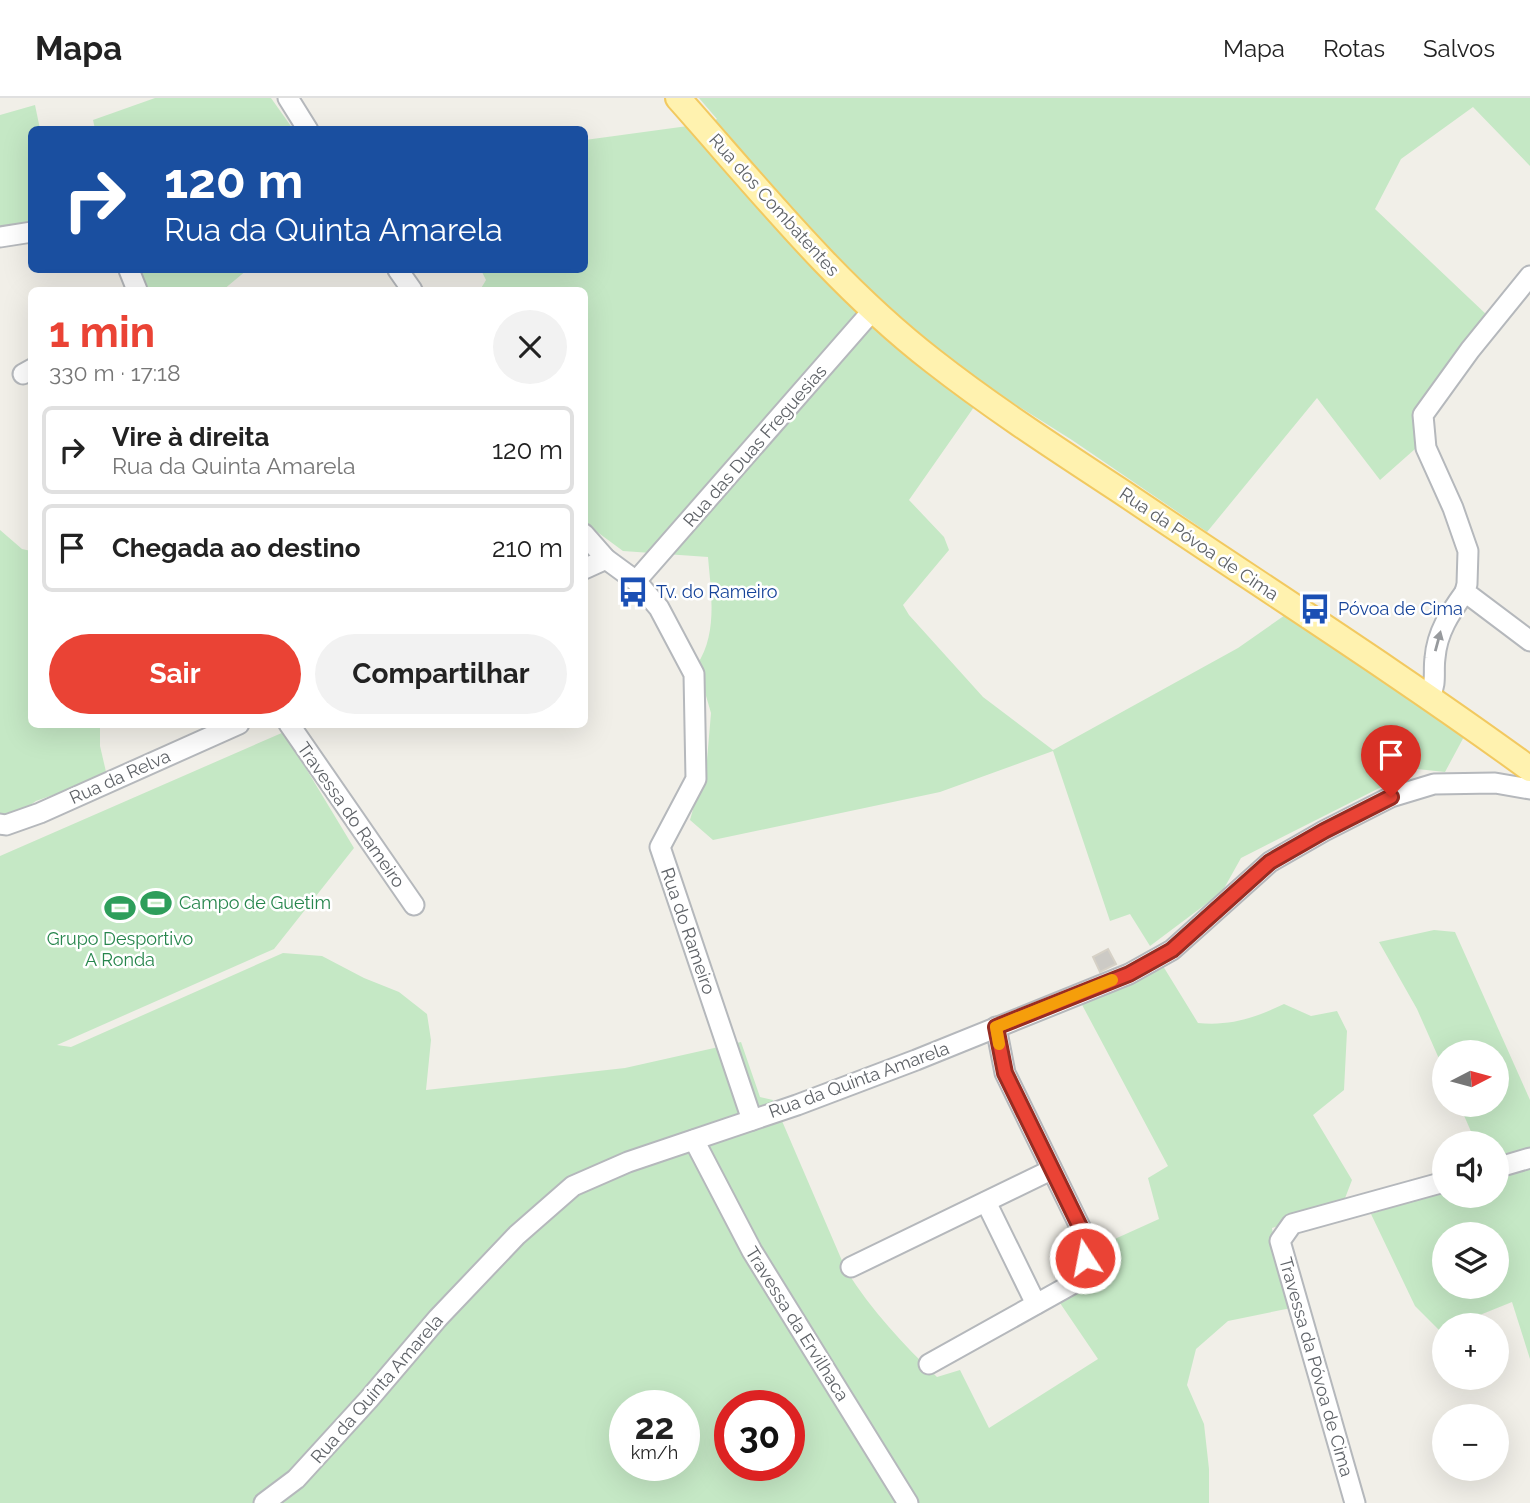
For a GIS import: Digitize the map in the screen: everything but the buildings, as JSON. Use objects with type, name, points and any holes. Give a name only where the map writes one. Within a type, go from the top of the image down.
[{"type":"main road","name":"Rua dos Combatentes","points":[[678,98],[775,209],[873,310]]},
{"type":"main road","name":"Rua da Póvoa de Cima","points":[[873,310],[932,361],[1041,439],[1430,696],[1530,769]]},
{"type":"street","points":[[288,98],[305,126]]},
{"type":"street","points":[[0,237],[28,233]]},
{"type":"street","points":[[1430,696],[1435,687],[1434,656],[1443,623],[1465,592],[1468,551],[1453,508],[1426,448],[1423,415],[1470,350],[1530,276]]},
{"type":"street","name":"Rua das Duas Freguesias","points":[[636,581],[873,310]]},
{"type":"street","name":"Rua do Rameiro","points":[[588,539],[606,559],[636,581],[659,608],[694,674],[696,779],[660,846],[752,1120]]},
{"type":"street","points":[[588,567],[606,559]]},
{"type":"street","points":[[1465,592],[1530,641]]},
{"type":"street","name":"Rua da Relva","points":[[0,824],[6,825],[40,813],[230,728]]},
{"type":"street","name":"Travessa do Rameiro","points":[[292,728],[414,905]]},
{"type":"street","name":"Rua da Quinta Amarela","points":[[264,1503],[296,1479],[438,1318],[517,1235],[573,1186],[628,1162],[905,1065],[1129,974],[1172,950],[1270,862],[1391,797],[1434,784],[1495,783],[1530,789]]},
{"type":"street","points":[[929,1364],[1085,1277],[1086,1239],[1005,1073],[996,1027]]},
{"type":"street","name":"Travessa da Ervilhaca","points":[[694,1140],[752,1251],[908,1503]]},
{"type":"street","points":[[1509,1164],[1530,1158]]},
{"type":"street","points":[[851,1267],[1051,1170]]},
{"type":"street","name":"Travessa da Póvoa de Cima","points":[[1355,1503],[1280,1241],[1292,1224],[1432,1185]]},
{"type":"street","points":[[986,1202],[1036,1304]]},
{"type":"green space","points":[[155,98],[271,98],[291,126],[94,126],[93,120]]},
{"type":"green space","points":[[699,98],[1530,98],[1530,166],[1473,107],[1401,159],[1375,209],[1488,316],[1418,430],[1415,449],[1380,480],[1317,398],[1207,532],[1072,440],[988,387],[909,500],[944,537],[949,550],[903,605],[983,697],[1053,750],[1238,648],[1288,613],[1466,733],[1445,772],[1417,769],[1241,858],[1222,892],[1150,946],[1130,914],[1110,921],[1053,751],[940,792],[713,840],[690,820],[707,760],[711,713],[697,665],[708,640],[712,612],[708,557],[623,551],[588,525],[588,287],[482,287],[486,280],[482,273],[588,273],[588,140],[710,123],[717,119]]},
{"type":"green space","points":[[35,105],[39,126],[28,126],[28,222],[0,226],[0,115]]},
{"type":"green space","points":[[136,273],[243,273],[227,287],[142,287]]},
{"type":"green space","points":[[0,530],[22,549],[28,550],[28,728],[100,728],[100,746],[107,776],[36,801],[0,826]]},
{"type":"green space","points":[[284,732],[354,848],[274,949],[57,1045],[71,1047],[283,953],[322,956],[364,978],[399,992],[427,1014],[431,1040],[426,1090],[625,1068],[741,1042],[760,1097],[773,1100],[846,1270],[888,1326],[937,1377],[960,1370],[989,1428],[1098,1359],[1060,1303],[1097,1272],[1097,1247],[1159,1219],[1148,1178],[1168,1166],[1080,1001],[1163,966],[1198,1023],[1242,1020],[1284,1004],[1311,1016],[1337,1011],[1347,1031],[1344,1090],[1313,1115],[1352,1180],[1342,1206],[1272,1228],[1277,1259],[1296,1307],[1228,1321],[1196,1349],[1187,1385],[1204,1424],[1209,1469],[1209,1503],[0,1503],[0,856]]},
{"type":"green space","points":[[1434,930],[1455,932],[1503,1040],[1432,1040],[1432,1043],[1417,1009],[1379,942]]},
{"type":"green space","points":[[1509,1053],[1530,1100],[1530,1359],[1512,1302],[1485,1313],[1432,1313],[1432,1323],[1415,1306],[1371,1214],[1432,1195],[1432,1208],[1509,1208],[1509,1131],[1471,1131],[1465,1117],[1509,1117]]},
{"type":"slow traffic","points":[[999,1044],[996,1027],[1112,980]]},
{"type":"place","name":"Tv. do Rameiro","points":[[633,592]]},
{"type":"place","name":"Póvoa de Cima","points":[[1315,609]]},
{"type":"place","name":"Campo de Guetim","points":[[156,903]]},
{"type":"place","name":"Grupo Desportivo A Ronda","points":[[120,908]]},
{"type":"route","points":[[1085,1258],[1086,1239],[1005,1073],[996,1027],[1129,974],[1172,950],[1270,862],[1391,797]]}]
